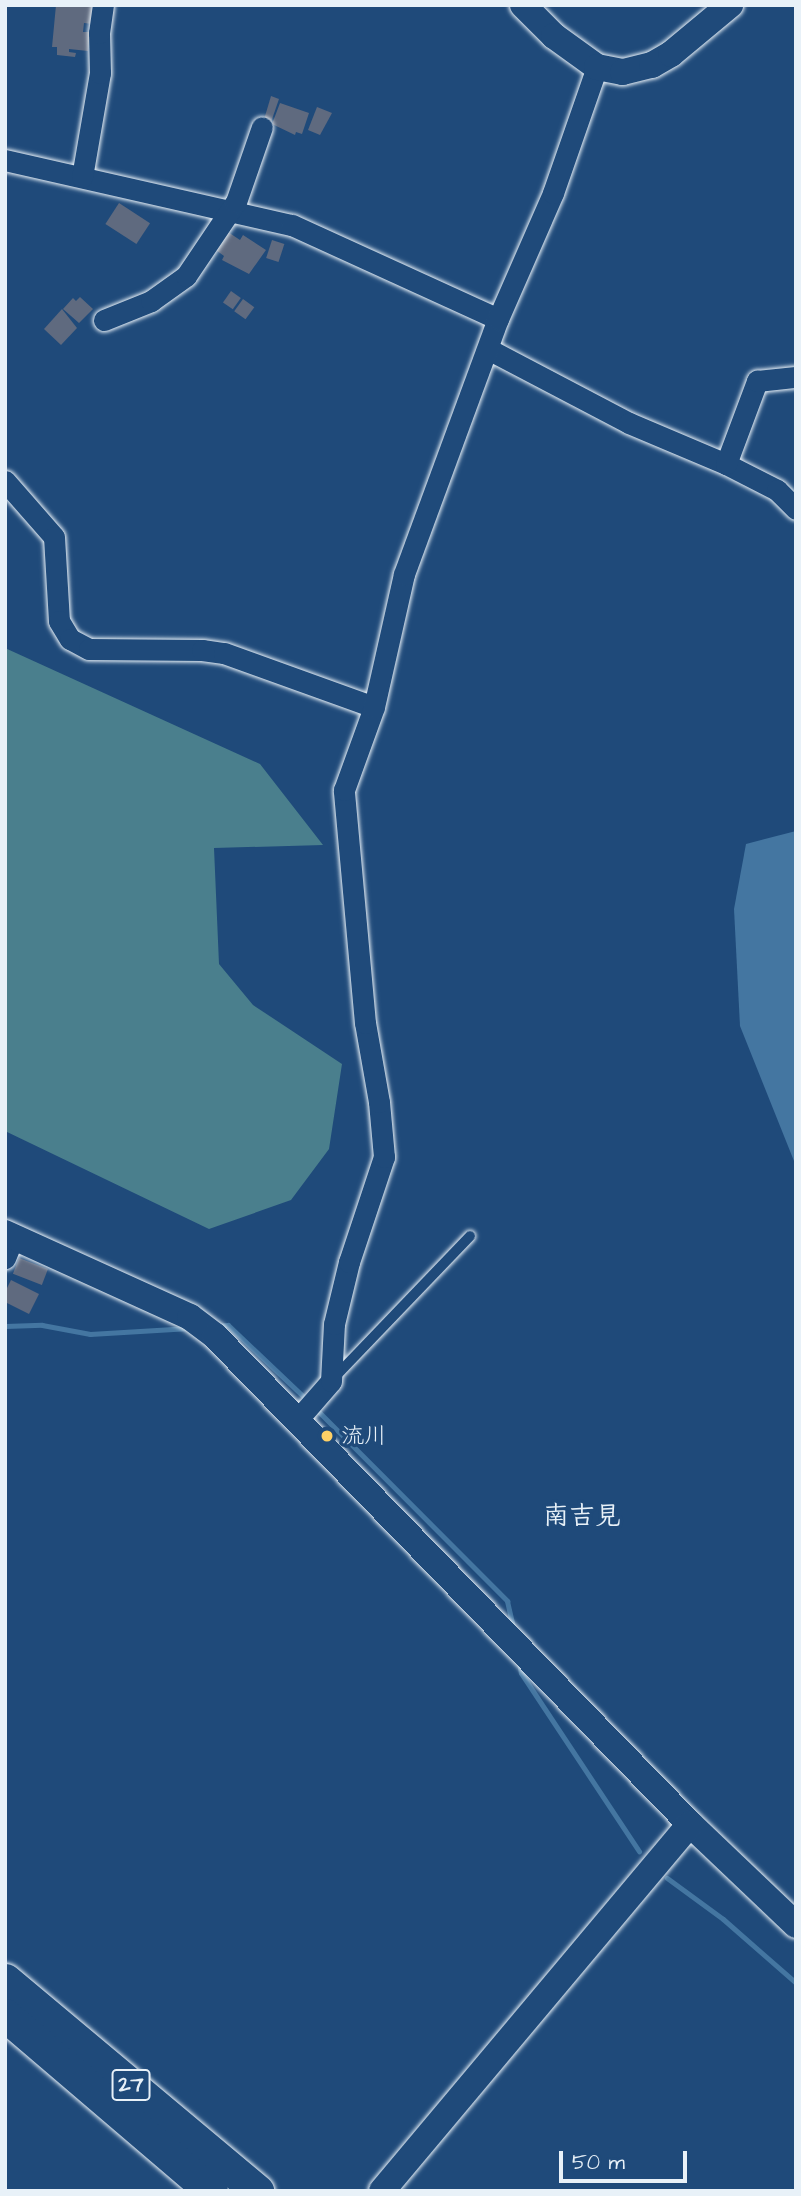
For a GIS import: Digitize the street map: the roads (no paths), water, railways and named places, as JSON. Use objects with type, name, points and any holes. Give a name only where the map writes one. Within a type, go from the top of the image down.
[{"type":"main road","name":"27","points":[[5,1980],[257,2191]]},
{"type":"main road","name":"27","points":[[5,2015],[211,2191]]},
{"type":"street","points":[[82,177],[100,73],[99,33],[103,5]]},
{"type":"street","points":[[523,5],[554,36],[597,67],[622,72],[652,65],[691,41],[730,5]]},
{"type":"street","points":[[299,1419],[331,1381],[334,1324],[346,1274],[384,1157],[379,1102],[365,1023],[344,790],[374,707],[404,574],[498,319],[553,194],[597,67]]},
{"type":"street","points":[[104,320],[151,302],[186,276],[231,211],[262,127]]},
{"type":"street","points":[[6,161],[292,225],[498,319]]},
{"type":"street","points":[[488,349],[629,423],[726,464],[777,490],[796,509]]},
{"type":"street","points":[[726,464],[757,381],[796,377]]},
{"type":"street","points":[[5,481],[54,537],[59,621],[70,639],[89,649],[201,650],[225,653],[374,707]]},
{"type":"street","points":[[8,1242],[190,1317],[215,1336],[299,1419],[690,1824],[796,1925]]},
{"type":"street","points":[[382,2191],[690,1824]]},
{"type":"lane","points":[[331,1381],[470,1236]]},
{"type":"water","points":[[796,831],[796,1166],[740,1026],[734,909],[746,844]]},
{"type":"waterway","points":[[5,1326],[42,1325],[90,1334],[190,1328]]},
{"type":"waterway","points":[[217,1326],[228,1325],[307,1400]]},
{"type":"waterway","points":[[314,1407],[507,1601],[513,1628]]},
{"type":"waterway","points":[[519,1662],[521,1673],[639,1851]]},
{"type":"waterway","points":[[667,1878],[723,1919],[796,1983]]},
{"type":"place","name":"流川","points":[[327,1436]]},
{"type":"district","name":"南吉見","points":[[582,1517]]}]
